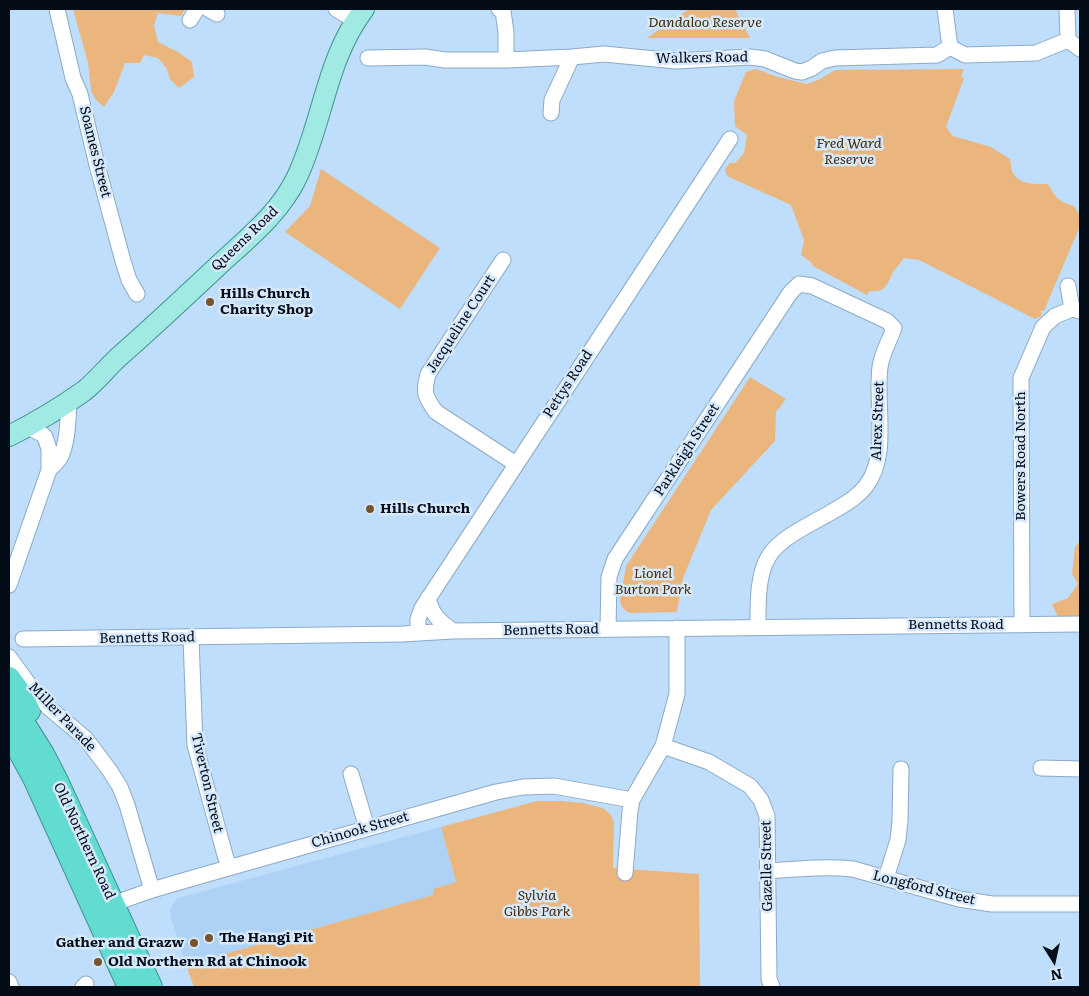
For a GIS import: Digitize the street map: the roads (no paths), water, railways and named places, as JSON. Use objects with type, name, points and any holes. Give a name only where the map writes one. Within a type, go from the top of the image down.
[{"type":"highway","points":[[9,678],[19,692],[53,755],[57,781]]},
{"type":"highway","name":"Old Northern Road","points":[[9,700],[43,754],[57,781],[104,908],[129,987]]},
{"type":"highway","name":"Old Northern Road","points":[[9,732],[34,778],[64,846],[151,987]]},
{"type":"highway","points":[[9,759],[45,829],[64,846]]},
{"type":"main road","name":"Queens Road","points":[[15,428],[69,402],[96,381],[118,357],[265,222],[280,205],[300,170],[340,50],[360,15]]},
{"type":"main road","name":"Queens Road","points":[[15,428],[46,400],[88,372],[118,357]]},
{"type":"street","name":"Soames Street","points":[[57,9],[73,78],[80,94],[123,260],[129,280],[137,294]]},
{"type":"street","points":[[336,9],[360,15]]},
{"type":"street","points":[[499,9],[503,12],[506,32],[506,60]]},
{"type":"street","points":[[946,9],[950,47],[965,55],[1036,53],[1068,40]]},
{"type":"street","points":[[1067,9],[1068,40]]},
{"type":"street","points":[[1068,40],[1080,49]]},
{"type":"street","name":"Walkers Road","points":[[368,58],[424,57],[444,60],[506,60],[604,54],[676,61],[750,57],[765,59],[802,72],[822,61],[835,58],[937,55],[950,47]]},
{"type":"street","points":[[551,113],[552,100],[572,57]]},
{"type":"street","name":"Pettys Road","points":[[418,633],[418,619],[428,598],[730,139]]},
{"type":"street","name":"Jacqueline Court","points":[[503,260],[428,374],[425,386],[427,400],[436,412],[516,464]]},
{"type":"street","name":"Alrex Street","points":[[758,627],[759,592],[762,575],[770,555],[788,538],[853,499],[871,479],[875,472],[879,454],[879,368],[883,351],[894,328],[887,321],[812,286],[799,284]]},
{"type":"street","name":"Parkleigh Street","points":[[608,629],[609,577],[615,559],[790,293],[799,284]]},
{"type":"street","name":"Bowers Road North","points":[[1022,625],[1021,378],[1043,327],[1055,316],[1076,310],[1068,286]]},
{"type":"street","points":[[49,470],[60,457],[64,444],[69,402]]},
{"type":"street","points":[[9,585],[49,470],[49,449],[45,437],[42,434],[15,428]]},
{"type":"street","points":[[428,598],[434,614],[453,631]]},
{"type":"street","name":"Bennetts Road","points":[[23,639],[191,638],[453,631],[1080,624]]},
{"type":"street","points":[[625,873],[632,800],[662,746],[677,694],[677,628]]},
{"type":"street","name":"Tiverton Street","points":[[191,638],[195,745],[229,867]]},
{"type":"street","name":"Miller Parade","points":[[9,657],[48,707],[86,739],[120,787],[152,890]]},
{"type":"street","name":"Gazelle Street","points":[[662,746],[708,762],[750,786],[761,800],[767,816],[769,980],[772,987]]},
{"type":"street","points":[[1041,768],[1080,769]]},
{"type":"street","points":[[886,878],[898,840],[901,769]]},
{"type":"street","points":[[351,774],[367,828]]},
{"type":"street","name":"Chinook Street","points":[[104,908],[152,890],[229,867],[496,792],[523,787],[554,786],[632,800]]},
{"type":"street","name":"Longford Street","points":[[768,871],[835,867],[853,869],[959,899],[992,904],[1080,904]]},
{"type":"street","points":[[9,982],[12,987]]},
{"type":"place","name":"Hills Church Charity Shop","points":[[210,302]]},
{"type":"place","name":"Hills Church","points":[[370,509]]},
{"type":"place","name":"The Hangi Pit","points":[[209,938]]},
{"type":"place","name":"Gather and Grazw","points":[[194,943]]},
{"type":"place","name":"Old Northern Rd at Chinook","points":[[98,962]]},
{"type":"park label","name":"Dandaloo Reserve","points":[[705,23]]},
{"type":"park label","name":"Fred Ward Reserve","points":[[849,152]]},
{"type":"park label","name":"Lionel Burton Park","points":[[653,582]]},
{"type":"park label","name":"Sylvia Gibbs Park","points":[[537,904]]}]
